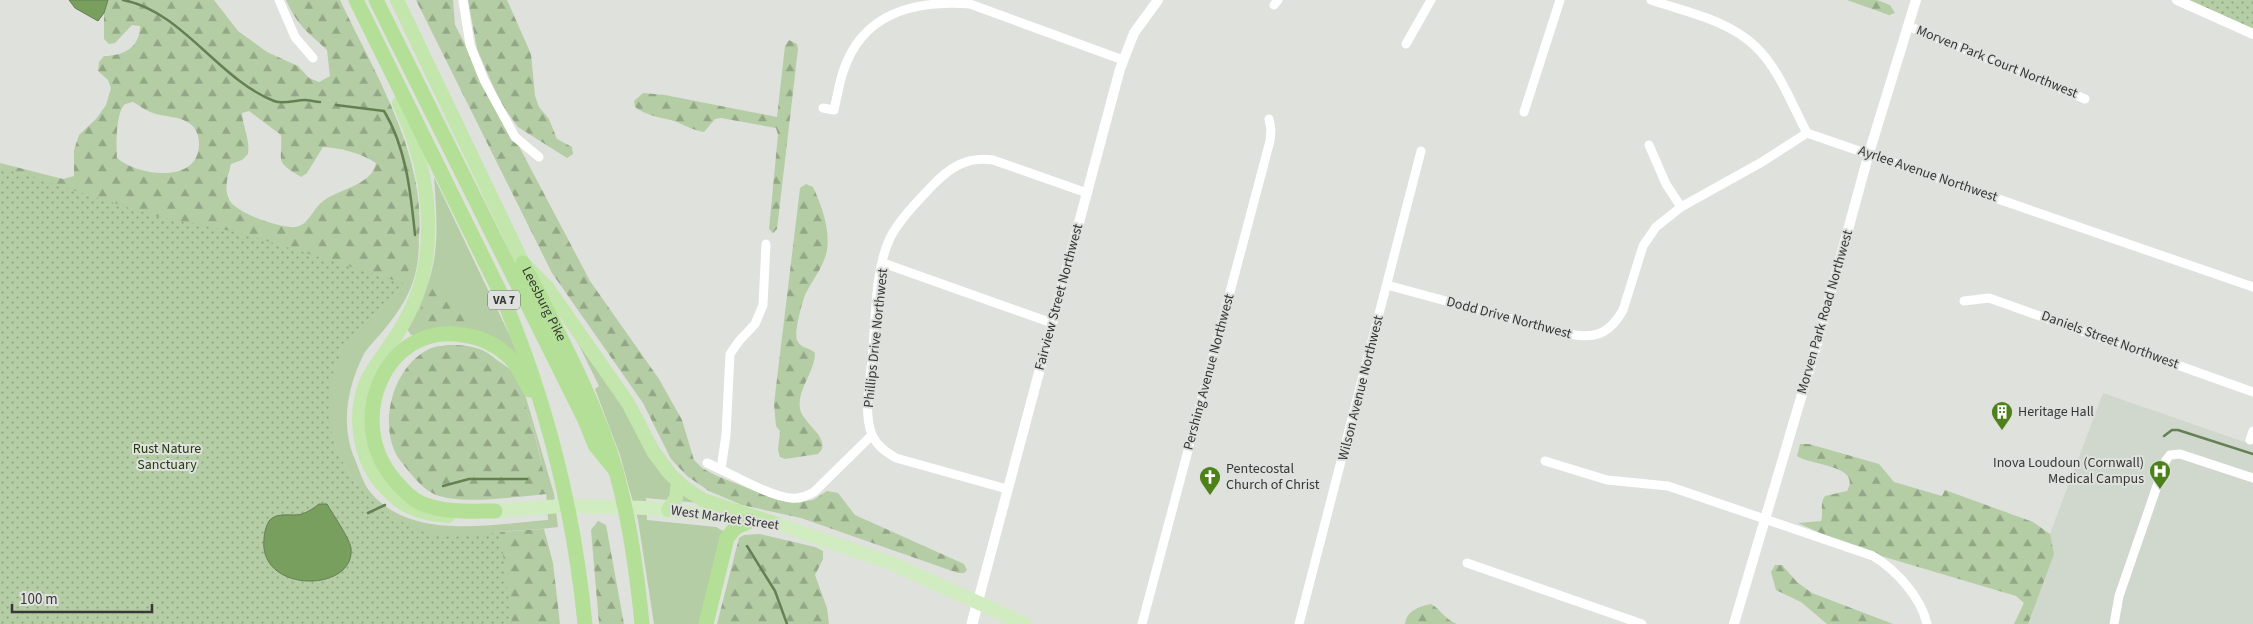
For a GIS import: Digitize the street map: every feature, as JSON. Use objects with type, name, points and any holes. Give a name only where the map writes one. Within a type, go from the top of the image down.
[{"type":"highway","name":"VA 7","points":[[354,0],[502,296],[522,342],[545,414],[576,554],[585,624]]},
{"type":"highway","points":[[354,0],[363,29],[406,119],[417,151],[426,188],[428,239],[424,269],[413,305],[404,324],[377,363],[367,382],[360,413],[362,446],[376,477],[389,493],[414,511],[446,516],[495,512]]},
{"type":"highway","points":[[376,0],[585,420],[595,445],[616,471]]},
{"type":"highway","name":"Leesburg Pike","points":[[397,0],[523,264],[575,367],[597,419],[616,471],[634,553],[642,624]]},
{"type":"highway","points":[[523,264],[547,287],[628,403],[657,459],[678,483],[703,500],[774,523]]},
{"type":"highway","points":[[495,512],[455,512],[422,504],[400,486],[384,468],[373,437],[371,414],[376,391],[384,373],[398,355],[422,338],[453,333],[471,336],[491,344],[515,363],[545,414]]},
{"type":"highway","points":[[668,510],[676,498],[678,483]]},
{"type":"highway","points":[[706,624],[727,538],[736,527],[750,521]]},
{"type":"main road","name":"West Market Street","points":[[495,512],[536,507],[648,508],[774,523],[891,563],[1025,624]]},
{"type":"main road","points":[[972,624],[978,602]]},
{"type":"street","points":[[279,0],[295,37],[314,58]]},
{"type":"street","points":[[463,0],[470,45],[484,80],[515,137],[539,157]]},
{"type":"street","name":"Fairview Street Northwest","points":[[978,602],[1123,60],[1134,33],[1158,0]]},
{"type":"street","points":[[1406,44],[1431,0]]},
{"type":"street","points":[[1524,112],[1560,0]]},
{"type":"street","points":[[1651,0],[1723,24],[1740,34],[1756,47],[1780,80],[1808,133]]},
{"type":"street","name":"Morven Park Road Northwest","points":[[1734,624],[1816,347],[1869,153],[1916,0]]},
{"type":"street","points":[[2177,0],[2253,34]]},
{"type":"street","points":[[823,108],[834,110],[844,70],[855,47],[877,21],[893,11],[931,1],[970,4],[1123,60]]},
{"type":"street","name":"Morven Park Court Northwest","points":[[1908,26],[2085,99]]},
{"type":"street","name":"Pershing Avenue Northwest","points":[[1142,624],[1270,141],[1271,130],[1268,119]]},
{"type":"street","name":"Ayrlee Avenue Northwest","points":[[1808,133],[2253,287]]},
{"type":"street","name":"Dodd Drive Northwest","points":[[1387,285],[1563,333],[1580,337],[1597,335],[1613,326],[1623,310],[1643,246],[1649,235],[1670,214],[1762,162],[1808,133]]},
{"type":"street","points":[[1649,145],[1666,184],[1681,207]]},
{"type":"street","name":"Wilson Avenue Northwest","points":[[1299,624],[1422,151]]},
{"type":"street","name":"Phillips Drive Northwest","points":[[872,435],[868,409],[879,286],[883,262],[891,236],[902,220],[933,185],[953,166],[962,162],[983,159],[993,160],[1087,193]]},
{"type":"street","points":[[721,469],[726,435],[730,354],[755,324],[763,305],[766,244]]},
{"type":"street","points":[[883,262],[1052,323]]},
{"type":"street","name":"Daniels Street Northwest","points":[[1964,301],[1989,298],[2253,392]]},
{"type":"street","points":[[707,463],[777,495],[802,498],[814,492],[872,435],[881,448],[896,458],[1007,489]]},
{"type":"street","points":[[2114,624],[2119,596],[2166,460],[2170,455],[2180,454],[2253,478]]},
{"type":"street","points":[[1545,461],[1620,483],[1668,486],[1765,521],[1873,556],[1898,575],[1923,611],[1928,624]]},
{"type":"street","points":[[1467,563],[1642,624]]},
{"type":"shaded area","points":[[69,0],[108,0],[104,13],[98,21],[75,8]]},
{"type":"shaded area","name":"Inova Loudoun (Cornwall) Medical Campus","points":[[2103,393],[2253,445],[2253,624],[2016,624]]},
{"type":"shaded area","points":[[319,504],[327,504],[347,538],[351,548],[348,563],[339,573],[324,579],[307,581],[290,578],[276,570],[266,557],[264,539],[267,525],[276,516],[302,514]]},
{"type":"green space","name":"Rust Nature Sanctuary","points":[[108,0],[214,0],[238,31],[267,52],[298,66],[309,78],[319,82],[330,76],[327,50],[299,23],[286,0],[340,0],[382,85],[406,145],[419,206],[419,237],[413,261],[402,283],[350,338],[342,350],[333,374],[329,398],[330,421],[335,444],[344,465],[357,484],[374,502],[394,517],[419,530],[435,535],[463,536],[544,529],[553,563],[560,624],[38,624],[0,163],[63,179],[74,176],[74,150],[79,135],[96,119],[106,105],[111,88],[108,80],[98,71],[99,62],[104,56],[111,56],[130,49],[137,40],[139,33],[140,26],[132,25],[115,43],[109,44],[104,39],[104,13]],"holes":[[[133,102],[150,112],[181,119],[194,127],[199,143],[197,156],[189,166],[179,171],[166,173],[152,172],[138,169],[117,158],[118,121],[125,104]],[[249,111],[281,135],[281,160],[286,167],[301,177],[307,173],[323,147],[344,150],[364,156],[376,163],[373,171],[361,182],[322,202],[300,226],[288,227],[250,215],[234,206],[230,201],[226,187],[231,164],[242,160],[248,154],[248,143],[242,113]]]},
{"type":"green space","points":[[416,0],[453,0],[455,25],[590,281],[659,379],[682,420],[694,460],[702,468],[717,476],[773,498],[797,502],[813,500],[827,491],[838,493],[855,515],[964,564],[967,570],[964,573],[958,573],[801,518],[742,505],[709,491],[687,476],[671,459],[643,403],[552,273]]},
{"type":"green space","points":[[468,0],[507,0],[531,54],[535,96],[539,107],[549,119],[557,139],[572,147],[573,154],[567,158],[518,127],[500,102],[477,49]]},
{"type":"green space","points":[[1847,0],[1877,0],[1890,5],[1895,13],[1889,15]]},
{"type":"green space","points":[[2189,0],[2253,0],[2253,29]]},
{"type":"green space","points":[[789,40],[797,44],[798,49],[777,229],[773,233],[769,229],[778,135],[776,128],[721,118],[715,119],[704,132],[645,113],[635,107],[634,101],[643,93],[665,95],[777,117],[785,46]]},
{"type":"green space","name":"Rust Nature Sanctuary","points":[[0,167],[155,216],[241,233],[403,283],[384,306],[356,332],[342,350],[333,374],[329,398],[330,421],[335,444],[344,465],[357,485],[374,502],[404,523],[425,532],[444,536],[468,536],[500,532],[512,624],[0,624]]},
{"type":"green space","points":[[434,177],[522,361],[505,346],[411,335],[407,329],[431,274],[435,254],[436,210]]},
{"type":"green space","points":[[806,184],[813,187],[819,202],[825,218],[828,242],[821,268],[805,295],[797,325],[797,340],[815,353],[812,367],[801,394],[800,409],[802,415],[820,438],[822,449],[818,454],[785,459],[780,457],[778,450],[780,431],[776,426],[774,404],[800,188]]},
{"type":"green space","points":[[419,239],[417,266],[410,289],[392,320],[364,354],[349,395],[347,420],[350,445],[364,481],[372,494],[389,509],[409,518],[431,524],[479,526],[548,520],[540,457],[528,412],[519,392],[496,359],[515,373],[522,384],[554,494],[558,527],[458,537],[434,535],[406,525],[381,508],[360,487],[343,462],[332,435],[328,406],[331,377],[347,342],[391,298],[401,283]]},
{"type":"green space","points":[[437,283],[473,324],[443,324],[422,327],[416,320],[426,295]]},
{"type":"green space","points":[[572,331],[700,503],[646,498],[647,520],[716,527],[723,531],[701,624],[654,624],[638,520],[620,455],[595,389],[599,386]]},
{"type":"green space","points":[[460,345],[482,350],[492,356],[504,368],[515,383],[523,400],[536,439],[548,494],[474,500],[445,498],[424,488],[397,456],[391,442],[389,427],[390,411],[398,381],[417,357],[431,348]]},
{"type":"green space","points":[[1800,444],[1809,444],[1879,464],[1894,482],[1942,496],[1945,490],[2033,522],[2050,534],[2054,554],[2028,624],[2014,624],[2024,603],[2016,596],[1851,547],[1798,523],[1821,521],[1822,502],[1825,496],[1847,491],[1850,482],[1848,476],[1842,471],[1797,456]]},
{"type":"green space","points":[[598,521],[606,525],[624,624],[599,624],[591,530]]},
{"type":"green space","points":[[760,534],[815,547],[823,551],[823,559],[815,575],[827,608],[829,624],[717,624],[739,538],[744,535]]},
{"type":"green space","points":[[1775,565],[1782,565],[1797,582],[1812,593],[1893,624],[1827,624],[1801,602],[1776,590],[1771,572]]},
{"type":"green space","points":[[1431,604],[1449,620],[1457,624],[1405,624],[1411,612]]},
{"type":"waterway","points":[[123,0],[144,7],[164,17],[254,91],[278,102],[305,100],[320,102]]},
{"type":"waterway","points":[[336,105],[384,111],[398,140],[402,155],[412,203],[415,235]]},
{"type":"waterway","points":[[2164,436],[2172,430],[2178,430],[2253,454]]},
{"type":"waterway","points":[[443,486],[469,479],[527,479]]},
{"type":"waterway","points":[[368,513],[385,505]]},
{"type":"waterway","points":[[747,546],[775,591],[787,624]]},
{"type":"place","name":"Heritage Hall","points":[[2002,431]]},
{"type":"place","name":"Inova Loudoun (Cornwall) Medical Campus","points":[[2160,490]]},
{"type":"place","name":"Pentecostal Church of Christ","points":[[1210,496]]}]
